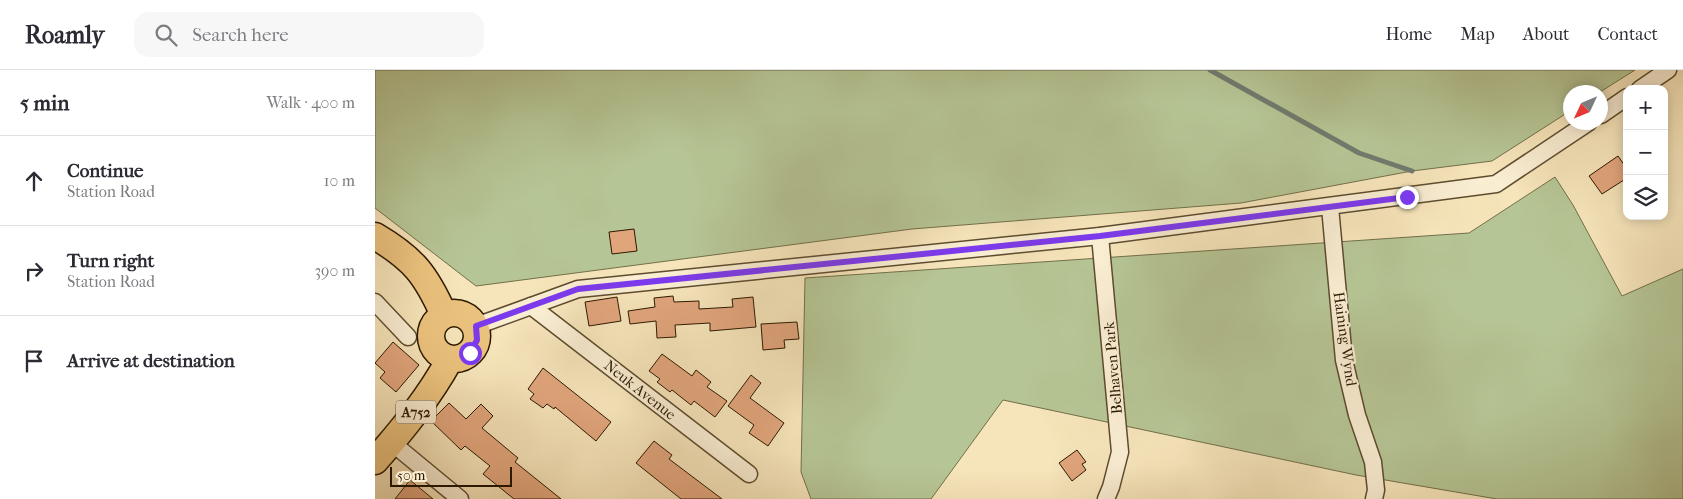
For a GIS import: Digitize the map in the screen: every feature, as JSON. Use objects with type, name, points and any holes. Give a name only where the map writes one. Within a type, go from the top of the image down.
[{"type":"main road","points":[[375,236],[402,253],[416,266],[432,288],[444,314]]},
{"type":"main road","points":[[457,312],[471,319],[476,326],[475,347],[464,357],[450,359],[443,356],[432,344],[432,329],[435,321],[444,314],[457,312]]},
{"type":"main road","name":"A752","points":[[383,452],[421,406],[450,359]]},
{"type":"street","points":[[1646,85],[1668,70]]},
{"type":"street","points":[[1608,110],[1623,100]]},
{"type":"street","points":[[476,326],[578,289],[1100,236],[1496,184],[1577,130]]},
{"type":"street","name":"Haining Wynd","points":[[1330,206],[1344,360],[1357,415],[1373,462],[1376,490],[1374,499]]},
{"type":"street","name":"Belhaven Park","points":[[1100,236],[1120,452],[1106,499]]},
{"type":"street","points":[[375,302],[408,337]]},
{"type":"street","name":"Neuk Avenue","points":[[531,306],[749,474]]},
{"type":"street","points":[[383,452],[460,499]]},
{"type":"green space","points":[[375,70],[1635,70],[1608,87],[1608,85],[1563,85],[1563,115],[1492,161],[1412,171],[1241,203],[912,229],[476,286],[375,208]]},
{"type":"green space","points":[[1555,177],[1573,205],[1622,296],[1683,269],[1683,499],[1497,499],[1356,475],[1003,400],[931,499],[811,499],[801,472],[805,278],[1469,233]]},
{"type":"building","points":[[1618,156],[1623,163],[1623,181],[1602,194],[1589,176]]},
{"type":"building","points":[[634,229],[637,251],[612,254],[609,232]]},
{"type":"building","points":[[673,296],[674,302],[699,301],[699,309],[733,307],[732,299],[753,297],[756,327],[710,331],[710,323],[675,325],[676,337],[657,338],[656,321],[630,324],[628,311],[655,307],[654,298]]},
{"type":"building","points":[[617,297],[621,321],[589,326],[585,302]]},
{"type":"building","points":[[797,322],[799,339],[784,340],[785,348],[763,350],[761,324]]},
{"type":"building","points":[[393,342],[419,365],[396,392],[380,378],[385,372],[375,363]]},
{"type":"building","points":[[662,354],[692,376],[696,370],[711,382],[707,387],[727,401],[715,417],[694,401],[691,405],[672,390],[670,392],[657,382],[660,379],[649,371]]},
{"type":"building","points":[[543,368],[611,422],[596,441],[555,407],[554,409],[547,404],[543,408],[530,399],[534,394],[528,389]]},
{"type":"building","points":[[751,375],[761,383],[750,398],[784,423],[768,446],[749,433],[754,425],[728,406]]},
{"type":"building","points":[[449,403],[466,419],[481,404],[493,416],[482,428],[518,458],[515,462],[561,499],[514,499],[483,474],[490,466],[465,446],[461,450],[431,421]]},
{"type":"building","points":[[654,441],[672,455],[669,459],[722,499],[681,499],[636,463]]},
{"type":"building","points":[[1077,450],[1086,462],[1082,464],[1086,470],[1072,481],[1059,463]]},
{"type":"building","points":[[410,480],[433,499],[395,499]]},
{"type":"waterway","points":[[1210,70],[1359,153],[1412,171]]},
{"type":"route","points":[[470,353],[475,347],[477,340],[476,326],[578,289],[1100,236],[1407,197]]}]
